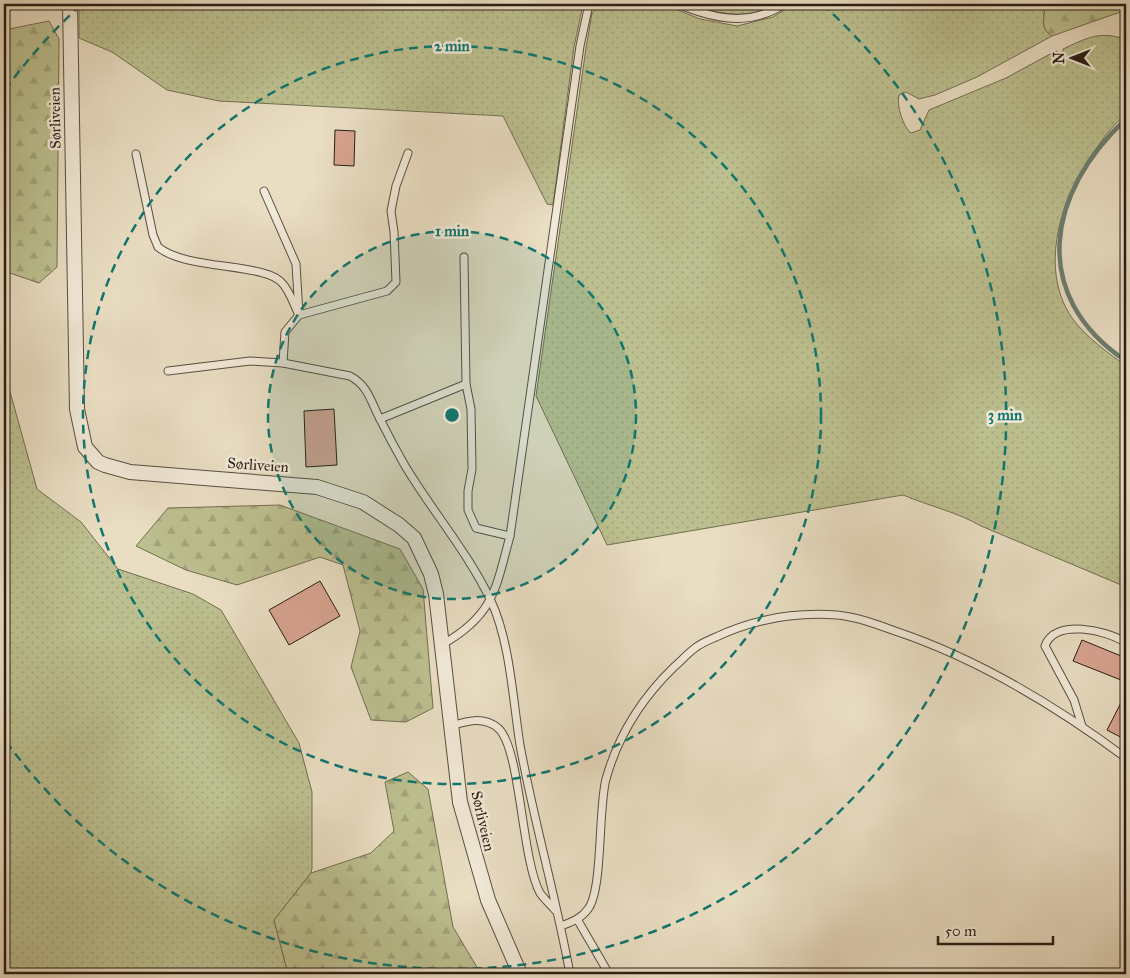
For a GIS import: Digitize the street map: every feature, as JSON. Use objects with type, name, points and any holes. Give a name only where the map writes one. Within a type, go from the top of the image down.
[{"type":"street","name":"Sørliveien","points":[[70,4],[76,409],[85,447],[98,462],[130,472],[300,485],[324,489],[363,502],[399,525],[414,538],[430,574],[436,594],[460,802],[472,851],[488,900],[520,974]]},
{"type":"lane","points":[[443,644],[461,634],[491,601],[510,536],[580,46],[589,4]]},
{"type":"lane","points":[[678,4],[703,14],[736,19],[761,15],[784,4]]},
{"type":"lane","points":[[283,363],[285,332],[298,315],[387,291],[396,282],[394,232],[391,211],[396,186],[408,153]]},
{"type":"lane","points":[[136,154],[153,235],[158,247],[168,254],[196,263],[268,275],[283,282],[298,315]]},
{"type":"lane","points":[[264,191],[296,264],[298,315]]},
{"type":"lane","points":[[464,257],[466,384],[471,409],[472,469],[468,491],[468,510],[476,528],[510,536]]},
{"type":"lane","points":[[168,371],[250,361],[283,363],[350,376],[359,380],[369,392],[380,419],[405,465],[491,601],[498,617],[510,674],[539,843],[558,912],[570,974]]},
{"type":"lane","points":[[380,419],[466,384]]},
{"type":"lane","points":[[561,926],[577,920],[590,907],[594,892],[606,781],[618,746],[630,722],[665,676],[696,647],[729,631],[752,623],[788,616],[838,615],[865,620],[924,640],[988,670],[1082,726],[1126,758]]},
{"type":"lane","points":[[1082,726],[1074,700],[1045,646],[1047,641],[1051,634],[1058,631],[1084,629],[1121,639],[1126,643]]},
{"type":"lane","points":[[451,726],[479,720],[494,725],[503,734],[510,755],[531,864],[540,893],[558,912]]},
{"type":"lane","points":[[577,920],[608,974]]},
{"type":"green space","points":[[79,4],[583,4],[574,47],[553,205],[547,204],[503,116],[219,101],[167,90],[112,52],[79,38]]},
{"type":"green space","points":[[599,4],[663,4],[700,19],[737,26],[773,17],[794,4],[843,4],[841,6],[843,8],[852,4],[1045,4],[1044,26],[1052,36],[977,77],[935,95],[919,99],[906,92],[899,95],[898,104],[901,115],[905,126],[911,133],[920,130],[929,110],[1006,78],[1057,51],[1058,63],[1063,63],[1063,49],[1092,37],[1105,35],[1121,38],[1121,27],[1126,26],[1126,115],[1114,125],[1104,138],[1075,184],[1065,206],[1055,252],[1056,275],[1061,297],[1072,318],[1090,338],[1126,366],[1126,587],[962,517],[903,495],[607,545],[536,396],[586,48],[592,13]]},
{"type":"green space","points":[[691,4],[777,4],[756,12],[735,14],[713,11]]},
{"type":"green space","points":[[1045,4],[1126,4],[1126,10],[1052,36],[1044,26]]},
{"type":"green space","points":[[49,21],[59,39],[57,267],[39,283],[4,271],[4,30]]},
{"type":"green space","points":[[4,370],[37,489],[81,522],[118,569],[193,594],[221,610],[299,743],[312,792],[312,868],[311,873],[274,920],[288,974],[4,974]]},
{"type":"green space","points":[[280,505],[400,549],[423,589],[433,708],[406,722],[371,720],[351,667],[360,631],[343,565],[320,557],[237,585],[186,570],[136,546],[168,508]]},
{"type":"green space","points":[[408,772],[428,789],[453,927],[481,974],[288,974],[274,920],[311,873],[371,853],[394,831],[385,782]]},
{"type":"building","points":[[335,130],[355,131],[354,166],[334,165]]},
{"type":"building","points":[[334,409],[337,465],[306,467],[304,411]]},
{"type":"building","points":[[320,581],[340,616],[289,645],[269,610]]},
{"type":"building","points":[[1082,640],[1126,658],[1126,682],[1073,661]]},
{"type":"building","points":[[1126,693],[1126,740],[1107,730]]},
{"type":"waterway","points":[[1126,119],[1099,148],[1079,178],[1065,210],[1060,243],[1062,275],[1074,306],[1095,335],[1126,361]]}]
